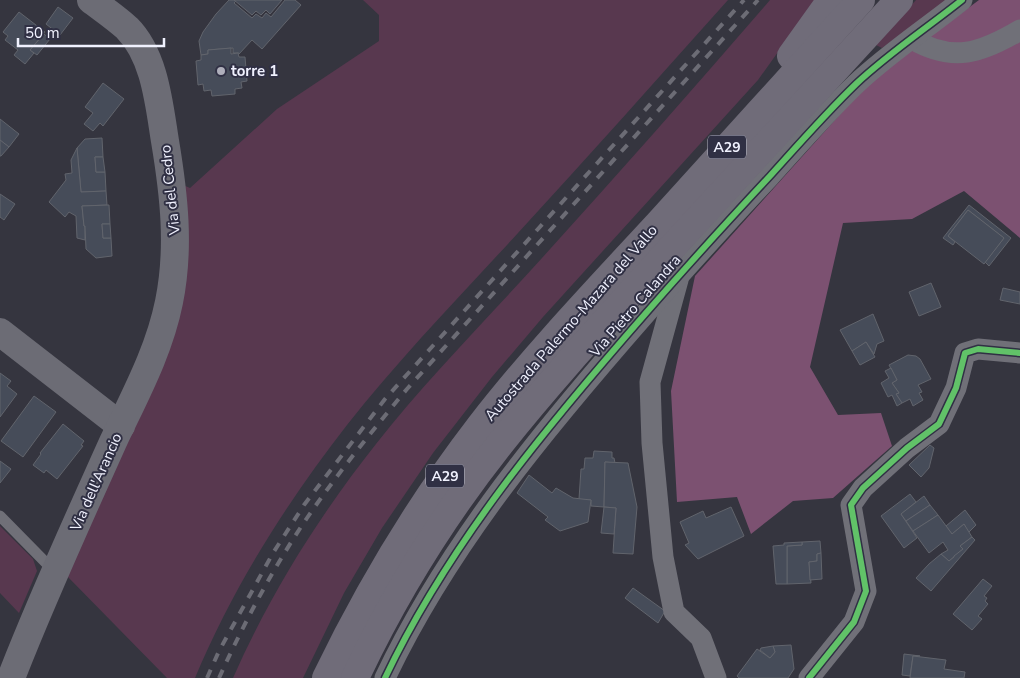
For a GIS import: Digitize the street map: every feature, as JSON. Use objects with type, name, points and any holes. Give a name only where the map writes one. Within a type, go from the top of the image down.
[{"type":"highway","points":[[753,119],[795,50],[830,0]]},
{"type":"highway","name":"Autostrada Palermo-Mazara del Vallo","points":[[326,678],[361,607],[394,552],[426,502],[480,426],[538,356],[861,0]]},
{"type":"highway","name":"Autostrada Palermo-Mazara del Vallo","points":[[355,678],[382,621],[412,571],[448,516],[499,445],[600,327],[899,0]]},
{"type":"main road","name":"Via del Cedro","points":[[91,0],[128,29],[142,49],[151,74],[160,111],[172,183],[176,225],[171,290],[163,330],[151,362],[121,426]]},
{"type":"main road","name":"Via dell'Arancio","points":[[0,332],[121,426],[10,678]]},
{"type":"street","name":"Via Pietro Calandra","points":[[385,678],[439,580],[479,519],[578,393],[679,275],[805,137],[885,58],[962,0]]},
{"type":"street","points":[[912,39],[928,48],[959,53],[973,52],[986,48],[1020,30]]},
{"type":"street","points":[[679,275],[650,382],[652,442],[663,557],[674,612],[701,638],[716,678]]},
{"type":"street","points":[[809,678],[854,622],[866,591],[851,505],[863,488],[900,454],[939,424],[956,388],[964,353],[978,349],[1020,353]]},
{"type":"lane","points":[[0,516],[56,572]]},
{"type":"shaded area","points":[[363,0],[728,0],[367,400],[303,484],[263,546],[226,611],[195,678],[167,678],[66,575],[150,392],[183,185],[190,188],[277,109],[379,41],[379,15]]},
{"type":"shaded area","points":[[770,0],[815,0],[758,80],[543,317],[492,377],[433,453],[382,528],[344,593],[303,678],[233,678],[263,616],[297,556],[355,471],[395,420],[600,194]]},
{"type":"shaded area","points":[[916,0],[949,0],[882,48],[876,45]]},
{"type":"shaded area","points":[[979,0],[1020,0],[1020,238],[964,191],[912,219],[843,223],[810,367],[838,415],[881,413],[892,446],[833,498],[793,501],[751,534],[737,497],[677,502],[671,391],[695,276],[870,81]]},
{"type":"shaded area","points":[[0,526],[33,559],[37,571],[19,613],[0,593]]},
{"type":"building","points":[[229,0],[236,1],[234,3],[252,18],[256,14],[262,18],[266,13],[271,17],[285,0],[295,0],[301,5],[262,49],[252,40],[239,54],[233,53],[233,48],[208,50],[208,54],[201,55],[199,41],[203,32]]},
{"type":"building","points":[[234,0],[282,0],[270,14],[266,10],[261,15],[256,11],[252,15]]},
{"type":"building","points":[[58,7],[73,18],[60,35],[46,24]]},
{"type":"building","points":[[19,12],[45,32],[30,50],[34,53],[25,64],[14,55],[18,50],[5,40],[8,36],[3,32]]},
{"type":"building","points":[[44,34],[50,39],[37,55],[30,50]]},
{"type":"building","name":"torre 1","points":[[231,48],[231,54],[238,53],[239,57],[245,57],[247,81],[241,82],[242,88],[235,89],[235,94],[212,96],[211,90],[204,91],[203,84],[198,85],[196,61],[201,60],[201,55],[208,54],[208,50]]},
{"type":"building","points":[[103,83],[124,99],[103,126],[100,123],[93,131],[84,124],[93,113],[85,107]]},
{"type":"building","points":[[0,119],[19,134],[9,147],[0,140]]},
{"type":"building","points":[[102,138],[103,157],[95,157],[96,172],[105,172],[106,191],[81,192],[77,148],[85,139]]},
{"type":"building","points":[[0,140],[9,147],[1,156],[0,156]]},
{"type":"building","points":[[77,148],[81,192],[106,191],[107,205],[82,206],[85,240],[77,238],[76,216],[69,212],[65,217],[49,202],[66,180],[65,174],[72,173],[71,160]]},
{"type":"building","points":[[95,157],[103,157],[105,172],[96,172]]},
{"type":"building","points":[[0,194],[15,204],[4,220],[0,217]]},
{"type":"building","points":[[109,205],[110,224],[102,224],[103,238],[111,238],[112,256],[96,258],[86,249],[82,206]]},
{"type":"building","points":[[969,205],[1011,238],[989,266],[985,262],[1004,238],[968,210],[948,236],[955,242],[953,245],[943,238]]},
{"type":"building","points":[[968,210],[1004,238],[984,264],[948,236]]},
{"type":"building","points":[[102,224],[110,224],[111,238],[103,238]]},
{"type":"building","points":[[931,283],[941,307],[919,316],[909,292]]},
{"type":"building","points":[[1003,288],[1020,292],[1020,304],[1000,300]]},
{"type":"building","points":[[873,314],[884,341],[877,344],[874,354],[866,342],[852,351],[840,330]]},
{"type":"building","points":[[866,342],[875,357],[860,365],[852,351]]},
{"type":"building","points":[[908,355],[916,356],[920,359],[931,379],[918,385],[922,392],[919,393],[923,400],[913,406],[910,399],[902,403],[896,394],[899,393],[892,383],[897,380],[889,365]]},
{"type":"building","points":[[891,368],[897,380],[892,383],[899,393],[896,394],[902,403],[897,406],[892,395],[888,397],[881,383],[889,378],[885,371]]},
{"type":"building","points":[[0,373],[11,381],[7,386],[17,394],[0,417]]},
{"type":"building","points":[[34,396],[56,412],[23,457],[1,441]]},
{"type":"building","points":[[63,424],[84,441],[81,445],[83,446],[57,479],[46,470],[44,473],[33,465]]},
{"type":"building","points":[[930,445],[934,448],[929,468],[921,477],[909,465]]},
{"type":"building","points":[[594,451],[612,452],[612,458],[614,458],[615,463],[605,462],[604,507],[591,506],[591,500],[579,500],[581,469],[584,469],[585,458],[593,458]]},
{"type":"building","points":[[0,461],[11,469],[0,483]]},
{"type":"building","points":[[605,462],[628,463],[637,507],[633,554],[613,553],[616,508],[604,507]]},
{"type":"building","points":[[529,475],[552,493],[556,488],[573,498],[591,500],[588,522],[560,531],[545,520],[548,517],[517,493]]},
{"type":"building","points":[[910,494],[916,502],[901,514],[917,538],[904,548],[881,516]]},
{"type":"building","points":[[924,496],[930,505],[906,521],[901,514]]},
{"type":"building","points":[[930,505],[938,515],[913,531],[906,521]]},
{"type":"building","points":[[604,507],[616,508],[614,534],[601,533]]},
{"type":"building","points":[[731,507],[744,536],[698,559],[685,545],[689,543],[680,522],[703,511],[706,518]]},
{"type":"building","points":[[965,510],[976,525],[968,533],[964,524],[952,534],[946,526]]},
{"type":"building","points":[[938,515],[952,534],[964,524],[972,537],[960,546],[963,549],[949,561],[941,554],[948,550],[943,542],[929,553],[913,531]]},
{"type":"building","points":[[972,537],[975,540],[931,591],[916,578],[941,554],[949,561],[963,549],[960,546]]},
{"type":"building","points":[[820,541],[821,553],[817,554],[817,561],[809,562],[811,583],[787,584],[787,546],[802,545],[802,542]]},
{"type":"building","points":[[802,542],[802,545],[787,546],[787,584],[776,584],[773,546]]},
{"type":"building","points":[[821,553],[822,579],[810,580],[809,562],[817,561],[817,554]]},
{"type":"building","points":[[983,579],[992,586],[984,596],[987,598],[985,601],[988,604],[978,616],[982,619],[972,630],[953,614]]},
{"type":"building","points":[[633,588],[665,611],[658,623],[625,598]]},
{"type":"building","points":[[791,645],[794,669],[788,678],[739,678],[737,676],[757,649],[770,658],[775,652],[773,646]]},
{"type":"building","points":[[773,646],[775,652],[770,658],[760,650],[761,648]]},
{"type":"building","points":[[904,654],[920,656],[913,656],[910,676],[902,675]]},
{"type":"building","points":[[913,656],[946,660],[944,669],[965,672],[964,678],[910,678]]},
{"type":"railway","points":[[207,678],[219,651],[273,553],[304,505],[385,399],[744,0]]},
{"type":"railway","points":[[219,678],[249,616],[282,556],[319,501],[368,436],[407,389],[758,0]]},
{"type":"cycle path","points":[[385,678],[439,580],[470,533],[537,442],[609,355],[661,295],[845,95],[882,62],[962,0]]},
{"type":"cycle path","points":[[809,678],[854,622],[866,591],[851,505],[863,488],[907,448],[939,424],[956,388],[965,353],[978,349],[1020,353]]},
{"type":"place","name":"torre 1","points":[[221,71]]}]
